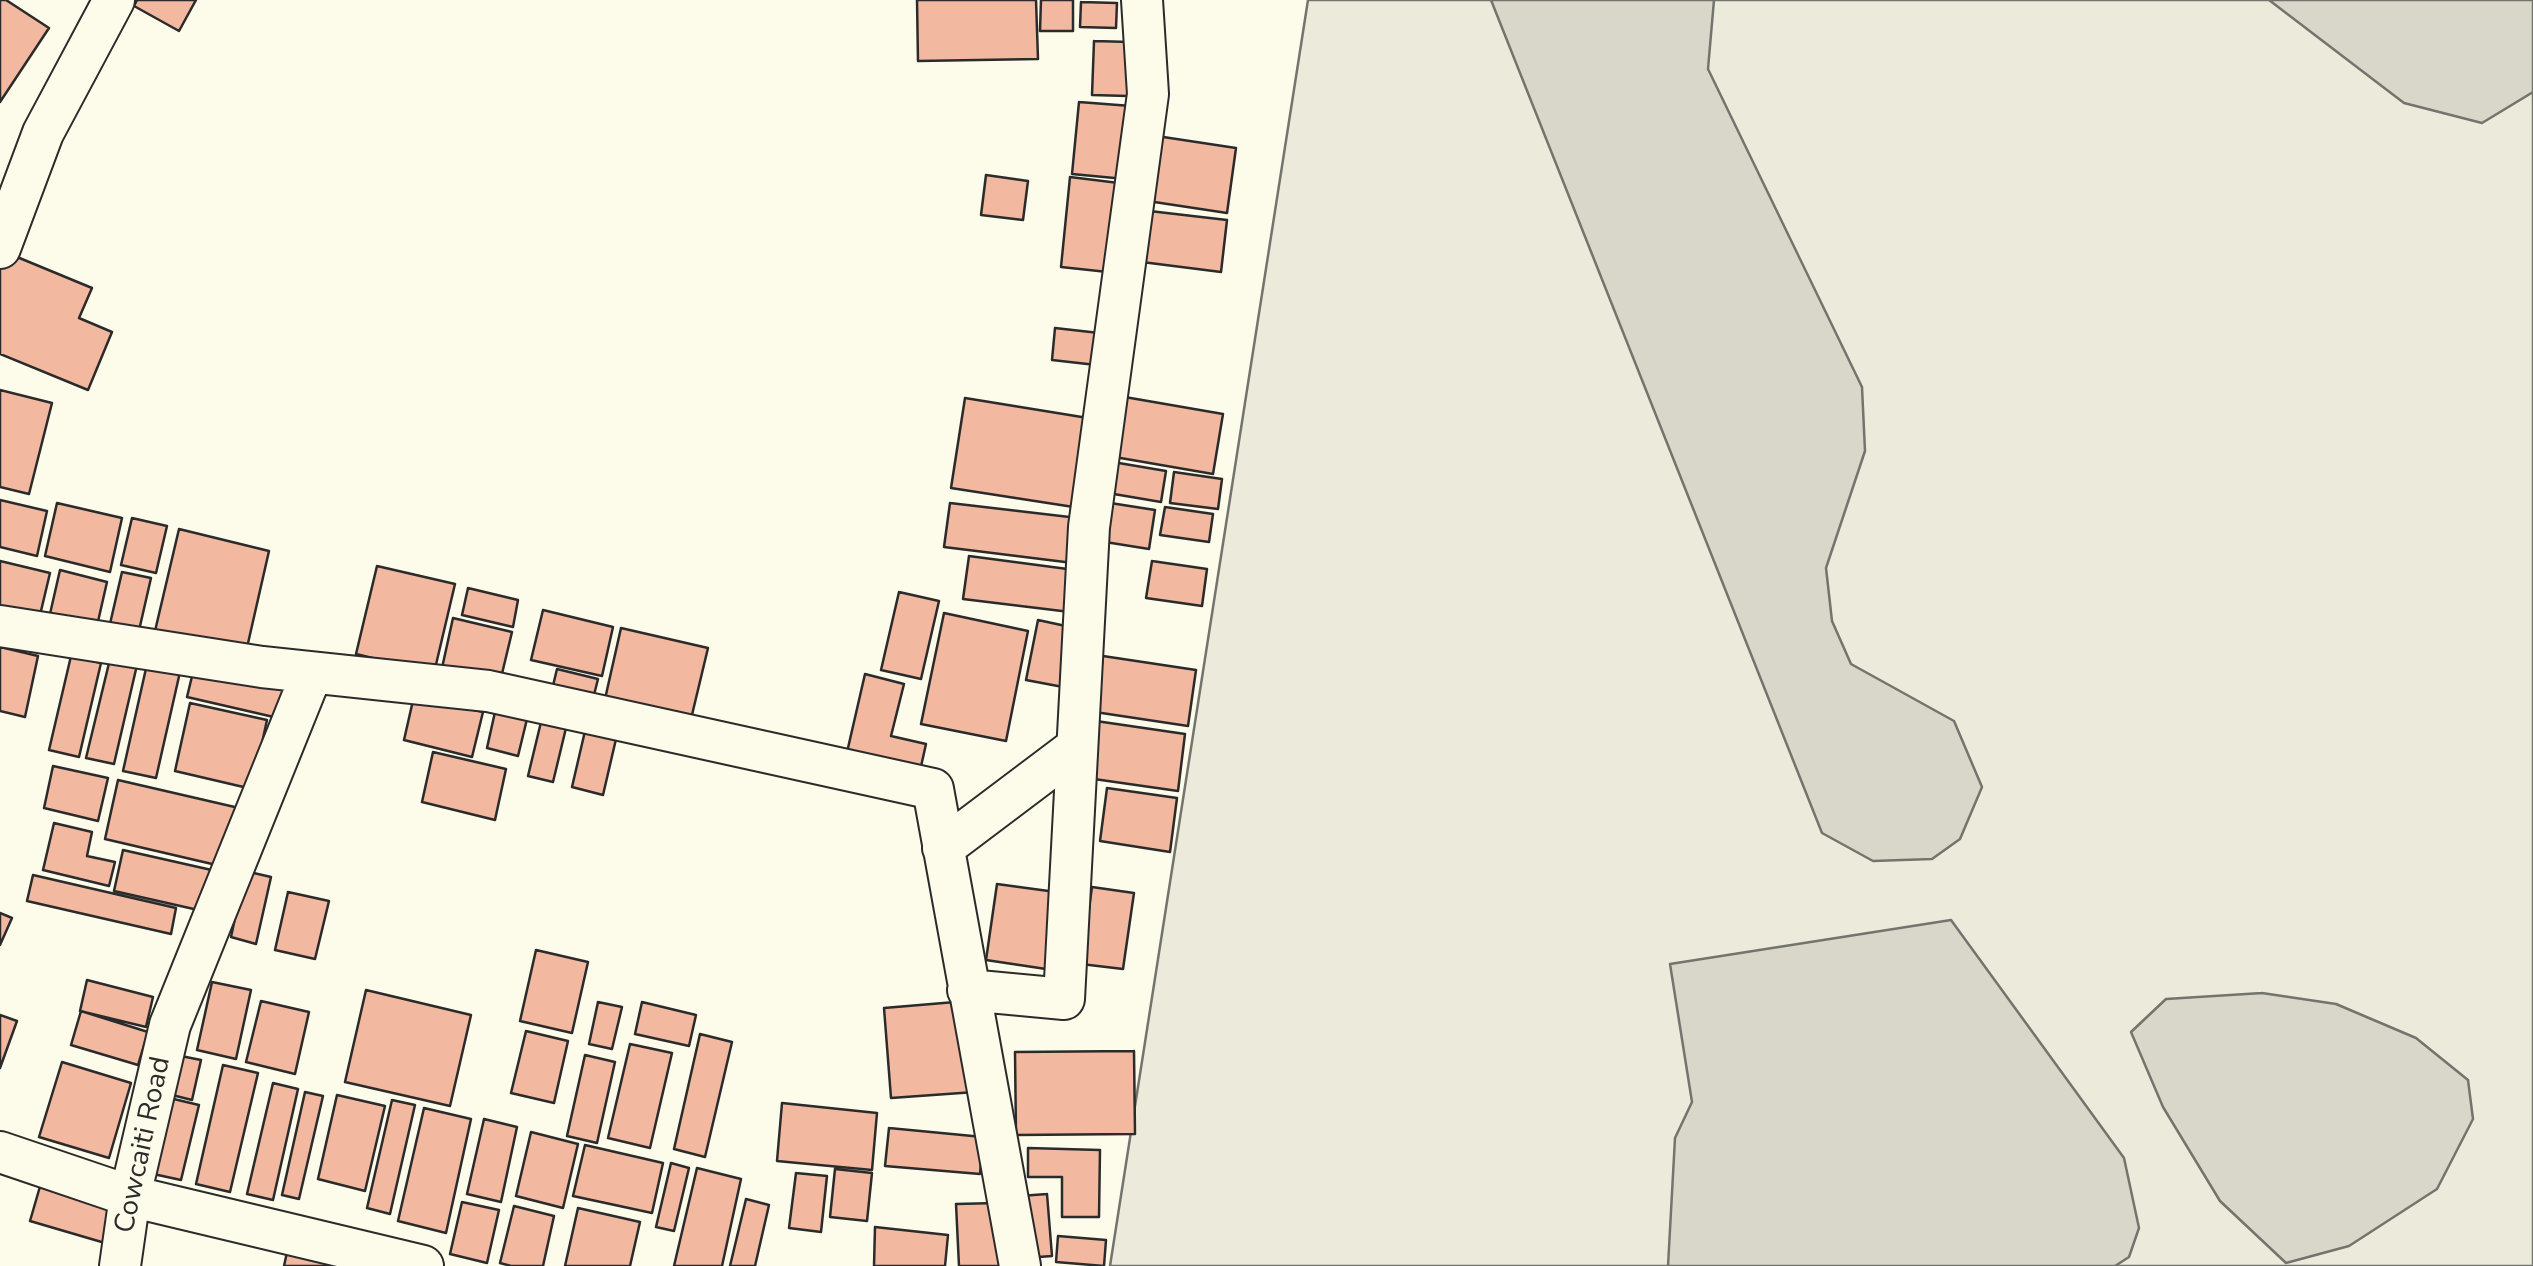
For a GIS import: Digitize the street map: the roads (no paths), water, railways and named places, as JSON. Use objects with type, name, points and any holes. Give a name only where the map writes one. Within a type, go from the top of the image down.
[{"type":"street","points":[[0,248],[43,133],[114,0]]},
{"type":"street","points":[[968,990],[1064,999],[1088,527],[1148,94],[1142,0]]},
{"type":"street","points":[[0,626],[262,667],[488,691],[933,789],[1020,1266]]},
{"type":"street","name":"Cowcaiti Road","points":[[120,1266],[130,1196],[170,1025],[312,672]]},
{"type":"street","points":[[943,848],[1077,747]]},
{"type":"street","points":[[0,1152],[130,1196],[424,1266]]}]
